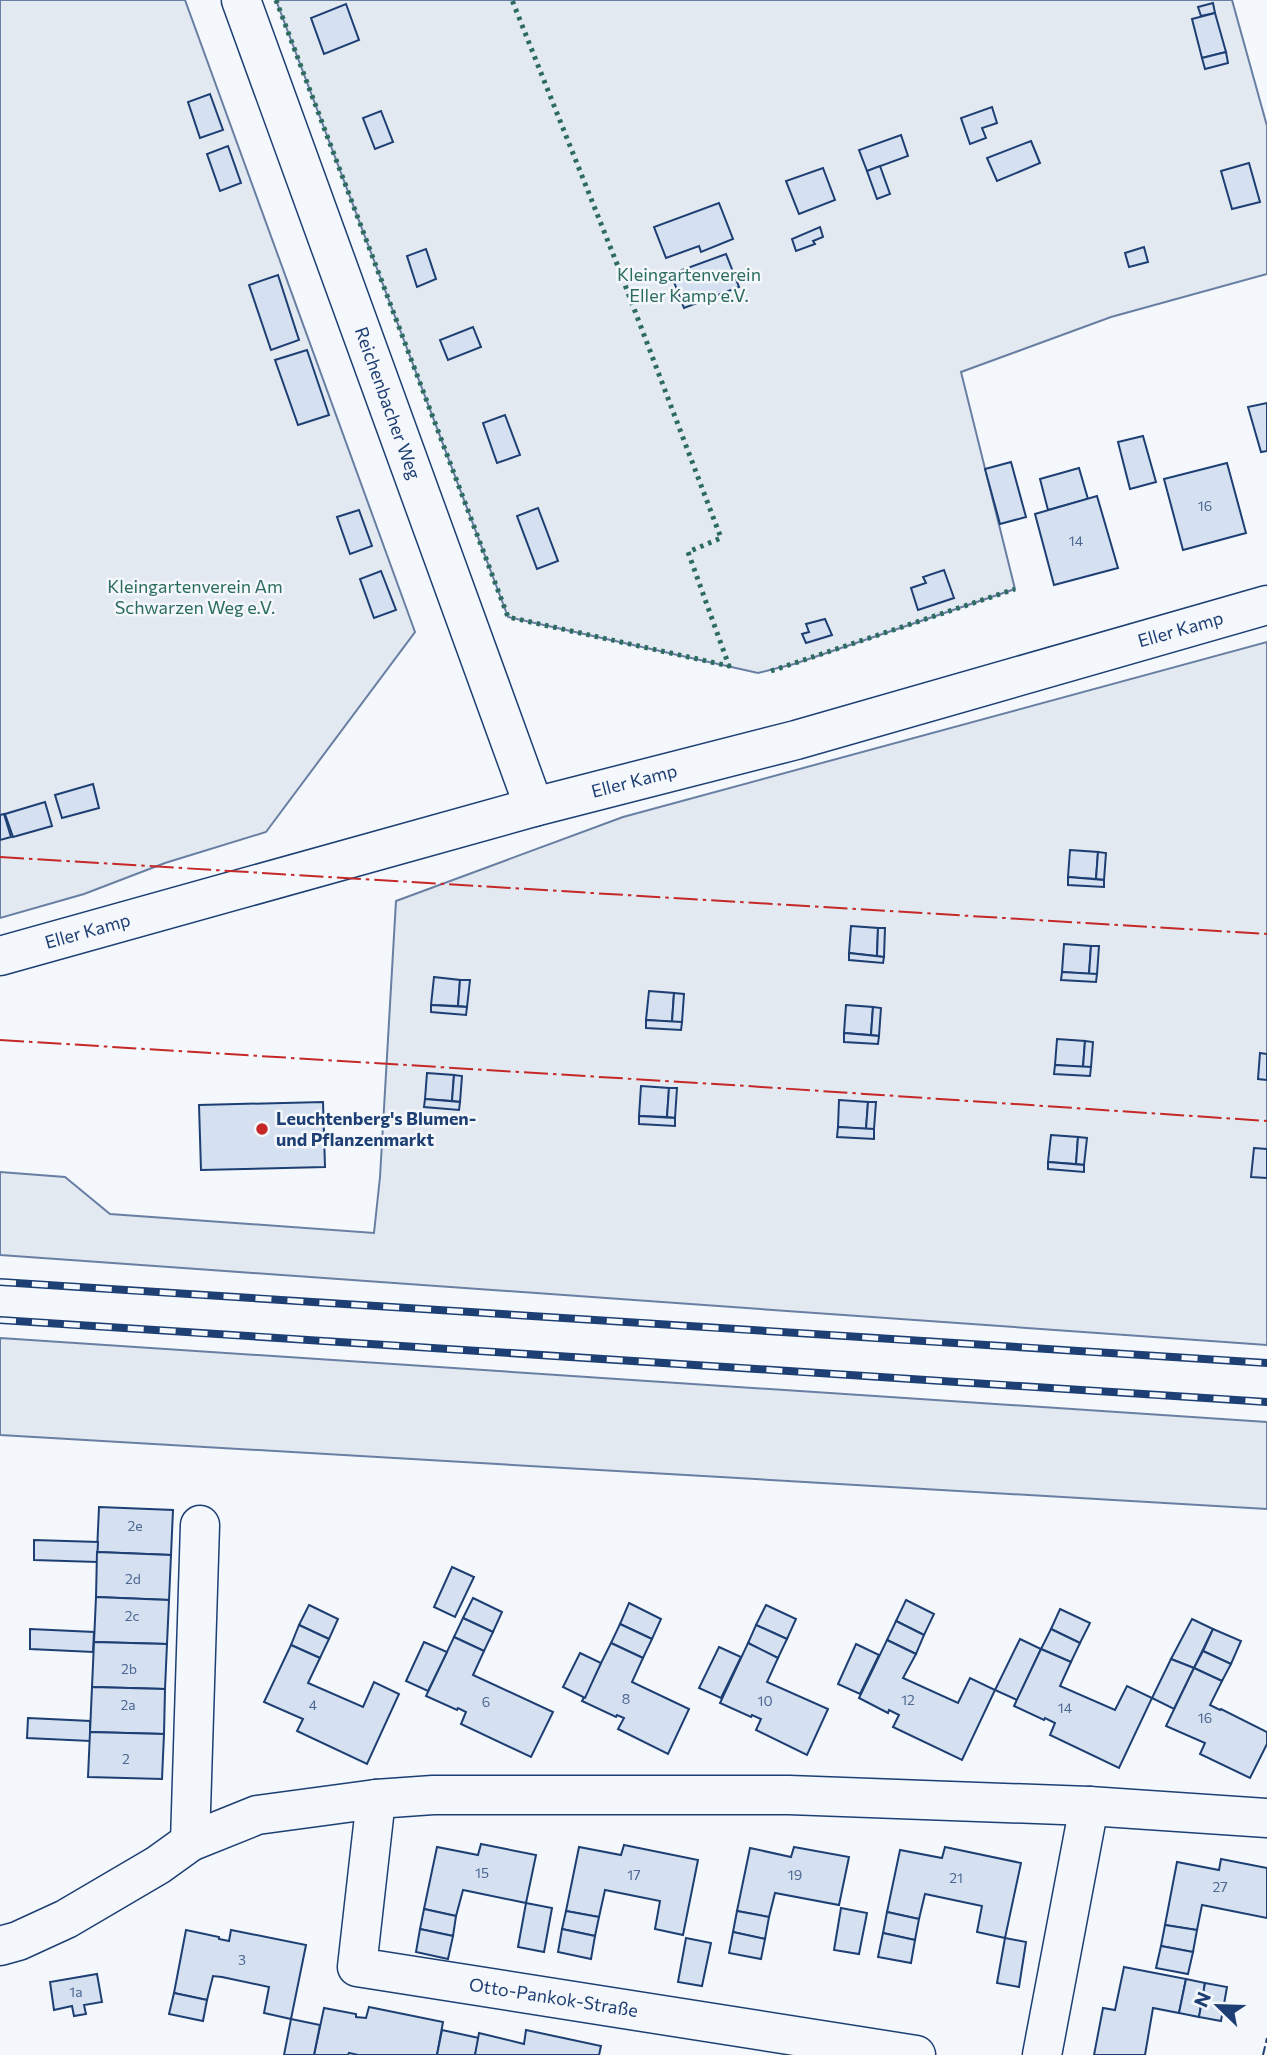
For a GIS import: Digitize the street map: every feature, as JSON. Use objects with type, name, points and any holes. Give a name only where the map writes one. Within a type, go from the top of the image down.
[{"type":"street","name":"Reichenbacher Weg","points":[[241,0],[534,807]]},
{"type":"street","name":"Eller Kamp","points":[[0,956],[534,807],[796,740],[1267,605]]},
{"type":"street","points":[[190,1842],[200,1525]]},
{"type":"street","points":[[0,1946],[18,1941],[66,1919],[158,1865],[190,1842],[257,1815],[376,1799],[433,1795],[789,1795],[1089,1806],[1267,1818]]},
{"type":"street","name":"Otto-Pankok-Straße","points":[[376,1799],[357,1967],[916,2055]]},
{"type":"street","points":[[1042,2055],[1089,1806]]},
{"type":"green space","name":"Kleingartenverein Am Schwarzen Weg e.V.","points":[[0,0],[185,0],[415,632],[266,832],[165,863],[84,894],[0,918]]},
{"type":"green space","name":"Kleingartenverein Eller Kamp e.V.","points":[[276,0],[1232,0],[1267,126],[1267,274],[1111,317],[961,372],[1015,589],[794,664],[758,673],[508,617]]},
{"type":"green space","points":[[1267,642],[1267,1345],[0,1255],[0,1172],[65,1177],[110,1214],[374,1233],[380,1177],[396,901],[623,817]]},
{"type":"green space","points":[[0,1338],[1267,1422],[1267,1509],[0,1435]]},
{"type":"building","points":[[1213,3],[1215,13],[1201,16],[1198,7]]},
{"type":"building","points":[[346,4],[359,40],[324,54],[311,18]]},
{"type":"building","points":[[1215,13],[1226,52],[1202,58],[1192,19]]},
{"type":"building","points":[[1226,52],[1228,63],[1205,69],[1202,58]]},
{"type":"building","points":[[210,94],[223,130],[200,138],[188,102]]},
{"type":"building","points":[[992,107],[997,123],[982,128],[986,138],[970,144],[961,118]]},
{"type":"building","points":[[381,111],[393,142],[375,149],[363,118]]},
{"type":"building","points":[[901,135],[908,156],[867,171],[859,150]]},
{"type":"building","points":[[1031,141],[1040,163],[997,181],[987,158]]},
{"type":"building","points":[[228,146],[241,183],[220,191],[207,154]]},
{"type":"building","points":[[1249,163],[1260,202],[1232,209],[1221,171]]},
{"type":"building","points":[[880,166],[890,194],[877,199],[867,171]]},
{"type":"building","points":[[823,168],[835,200],[799,214],[786,181]]},
{"type":"building","points":[[719,203],[733,239],[701,252],[699,246],[666,258],[654,227]]},
{"type":"building","points":[[820,227],[823,237],[813,241],[815,244],[796,251],[792,239]]},
{"type":"building","points":[[1144,247],[1148,262],[1129,267],[1125,253]]},
{"type":"building","points":[[426,249],[436,279],[417,287],[407,256]]},
{"type":"building","points":[[726,254],[739,287],[684,308],[671,274]]},
{"type":"building","points":[[278,275],[299,340],[271,350],[249,285]]},
{"type":"building","points":[[473,327],[481,347],[448,360],[440,340]]},
{"type":"building","points":[[307,350],[329,415],[298,425],[275,360]]},
{"type":"building","points":[[1267,403],[1267,451],[1261,452],[1248,407]]},
{"type":"building","points":[[505,415],[520,455],[497,463],[483,423]]},
{"type":"building","points":[[1143,436],[1156,482],[1130,489],[1118,442]]},
{"type":"building","points":[[1011,462],[1026,517],[1000,524],[985,469]]},
{"type":"building","points":[[1227,463],[1246,533],[1183,550],[1164,479]]},
{"type":"building","points":[[1079,468],[1088,499],[1048,510],[1040,479]]},
{"type":"building","points":[[1097,496],[1118,568],[1054,585],[1035,514]]},
{"type":"building","points":[[538,508],[558,561],[537,569],[517,516]]},
{"type":"building","points":[[359,510],[372,546],[350,554],[337,517]]},
{"type":"building","points":[[944,570],[954,598],[918,610],[911,588],[926,583],[923,577]]},
{"type":"building","points":[[381,571],[396,610],[374,618],[360,579]]},
{"type":"building","points":[[825,619],[832,635],[806,643],[802,634],[809,632],[806,624]]},
{"type":"building","points":[[93,784],[99,808],[62,818],[55,795]]},
{"type":"building","points":[[45,802],[52,826],[13,837],[5,814]]},
{"type":"building","points":[[4,814],[11,837],[0,840],[0,815]]},
{"type":"building","points":[[1070,850],[1098,852],[1096,879],[1068,877]]},
{"type":"building","points":[[1098,852],[1106,853],[1104,880],[1096,879]]},
{"type":"building","points":[[1068,877],[1104,880],[1104,887],[1068,885]]},
{"type":"building","points":[[851,926],[878,928],[877,956],[849,953]]},
{"type":"building","points":[[878,928],[885,928],[884,957],[877,956]]},
{"type":"building","points":[[1064,944],[1091,946],[1089,974],[1062,972]]},
{"type":"building","points":[[1091,946],[1099,946],[1097,974],[1089,974]]},
{"type":"building","points":[[849,953],[884,957],[883,963],[849,960]]},
{"type":"building","points":[[1062,972],[1097,974],[1096,982],[1061,980]]},
{"type":"building","points":[[434,977],[460,980],[458,1006],[431,1005]]},
{"type":"building","points":[[460,980],[470,980],[467,1007],[458,1006]]},
{"type":"building","points":[[649,991],[674,993],[672,1022],[646,1020]]},
{"type":"building","points":[[674,993],[684,994],[682,1022],[672,1022]]},
{"type":"building","points":[[431,1005],[467,1007],[466,1015],[431,1012]]},
{"type":"building","points":[[846,1005],[873,1007],[871,1035],[844,1033]]},
{"type":"building","points":[[873,1007],[881,1008],[879,1036],[871,1035]]},
{"type":"building","points":[[646,1020],[682,1022],[681,1030],[646,1028]]},
{"type":"building","points":[[844,1033],[879,1036],[878,1044],[844,1042]]},
{"type":"building","points":[[1057,1039],[1085,1041],[1083,1067],[1055,1065]]},
{"type":"building","points":[[1085,1041],[1093,1042],[1091,1067],[1083,1067]]},
{"type":"building","points":[[1260,1053],[1267,1054],[1267,1080],[1258,1079]]},
{"type":"building","points":[[1055,1065],[1091,1067],[1090,1076],[1054,1074]]},
{"type":"building","points":[[427,1073],[454,1075],[452,1101],[425,1099]]},
{"type":"building","points":[[454,1075],[462,1076],[460,1102],[452,1101]]},
{"type":"building","points":[[641,1086],[669,1088],[667,1117],[639,1116]]},
{"type":"building","points":[[669,1088],[677,1088],[675,1118],[667,1117]]},
{"type":"building","points":[[425,1099],[460,1102],[459,1110],[424,1107]]},
{"type":"building","points":[[839,1100],[868,1102],[866,1129],[838,1127]]},
{"type":"building","points":[[323,1102],[325,1167],[201,1170],[199,1105]]},
{"type":"building","points":[[868,1102],[876,1102],[874,1129],[866,1129]]},
{"type":"building","points":[[639,1116],[675,1118],[675,1126],[639,1124]]},
{"type":"building","points":[[838,1127],[874,1129],[874,1139],[837,1137]]},
{"type":"building","points":[[1051,1135],[1078,1137],[1076,1164],[1048,1162]]},
{"type":"building","points":[[1078,1137],[1087,1138],[1084,1165],[1076,1164]]},
{"type":"building","points":[[1254,1148],[1267,1149],[1267,1178],[1251,1177]]},
{"type":"building","points":[[1048,1162],[1084,1165],[1084,1172],[1048,1169]]},
{"type":"building","points":[[99,1507],[173,1510],[171,1555],[97,1552]]},
{"type":"building","points":[[34,1540],[98,1542],[97,1562],[34,1560]]},
{"type":"building","points":[[97,1552],[171,1555],[169,1600],[96,1597]]},
{"type":"building","points":[[452,1567],[474,1577],[455,1617],[434,1607]]},
{"type":"building","points":[[96,1597],[169,1600],[167,1644],[94,1642]]},
{"type":"building","points":[[473,1598],[502,1612],[493,1632],[463,1618]]},
{"type":"building","points":[[906,1600],[934,1614],[924,1635],[896,1621]]},
{"type":"building","points":[[629,1603],[661,1619],[652,1639],[620,1624]]},
{"type":"building","points":[[309,1605],[338,1619],[329,1639],[299,1625]]},
{"type":"building","points":[[766,1605],[796,1619],[787,1639],[756,1625]]},
{"type":"building","points":[[1060,1609],[1090,1623],[1080,1643],[1051,1629]]},
{"type":"building","points":[[463,1618],[493,1632],[484,1651],[454,1637]]},
{"type":"building","points":[[1192,1619],[1213,1629],[1194,1668],[1171,1659]]},
{"type":"building","points":[[896,1621],[924,1635],[916,1654],[887,1640]]},
{"type":"building","points":[[620,1624],[652,1639],[643,1658],[611,1643]]},
{"type":"building","points":[[299,1625],[329,1639],[320,1658],[291,1645]]},
{"type":"building","points":[[756,1625],[787,1639],[778,1658],[748,1643]]},
{"type":"building","points":[[30,1629],[94,1632],[93,1652],[30,1649]]},
{"type":"building","points":[[1051,1629],[1080,1643],[1071,1662],[1041,1649]]},
{"type":"building","points":[[1213,1629],[1241,1641],[1231,1664],[1203,1651]]},
{"type":"building","points":[[454,1637],[484,1651],[473,1675],[553,1712],[531,1757],[461,1724],[466,1712],[426,1696]]},
{"type":"building","points":[[1020,1639],[1041,1649],[1017,1700],[995,1690]]},
{"type":"building","points":[[887,1640],[916,1654],[903,1678],[958,1703],[970,1678],[995,1690],[962,1760],[893,1727],[899,1715],[889,1710],[888,1713],[859,1698]]},
{"type":"building","points":[[94,1642],[167,1644],[165,1689],[92,1687]]},
{"type":"building","points":[[424,1642],[447,1652],[428,1691],[406,1681]]},
{"type":"building","points":[[611,1643],[643,1658],[632,1682],[689,1709],[668,1754],[618,1729],[624,1718],[582,1701]]},
{"type":"building","points":[[748,1643],[778,1658],[767,1682],[828,1709],[807,1755],[756,1730],[761,1719],[720,1703]]},
{"type":"building","points":[[856,1644],[879,1655],[860,1694],[838,1684]]},
{"type":"building","points":[[291,1645],[320,1658],[308,1683],[363,1707],[374,1682],[399,1694],[367,1764],[297,1731],[303,1719],[264,1702]]},
{"type":"building","points":[[719,1647],[741,1657],[721,1698],[699,1688]]},
{"type":"building","points":[[1041,1649],[1071,1662],[1060,1686],[1115,1710],[1127,1686],[1152,1698],[1119,1768],[1050,1735],[1055,1723],[1014,1706]]},
{"type":"building","points":[[1203,1651],[1231,1664],[1222,1681],[1194,1668]]},
{"type":"building","points":[[580,1653],[601,1663],[585,1698],[563,1687]]},
{"type":"building","points":[[1171,1659],[1194,1668],[1174,1709],[1152,1698]]},
{"type":"building","points":[[1194,1668],[1222,1681],[1210,1705],[1267,1732],[1267,1744],[1250,1778],[1200,1754],[1205,1743],[1166,1726]]},
{"type":"building","points":[[92,1687],[165,1689],[164,1734],[90,1732]]},
{"type":"building","points":[[28,1718],[90,1721],[90,1741],[27,1738]]},
{"type":"building","points":[[90,1732],[164,1734],[162,1779],[88,1777]]},
{"type":"building","points":[[481,1844],[536,1855],[526,1903],[463,1890],[456,1916],[424,1909],[437,1847],[478,1855]]},
{"type":"building","points":[[624,1845],[698,1860],[683,1935],[655,1929],[660,1901],[605,1890],[599,1917],[566,1911],[579,1847],[621,1855]]},
{"type":"building","points":[[794,1847],[849,1857],[839,1905],[775,1893],[769,1917],[737,1911],[750,1848],[791,1857]]},
{"type":"building","points":[[945,1847],[1021,1863],[1005,1938],[977,1932],[982,1906],[925,1894],[919,1919],[887,1912],[900,1850],[942,1858]]},
{"type":"building","points":[[1221,1859],[1267,1868],[1267,1918],[1202,1905],[1197,1930],[1165,1925],[1177,1862],[1219,1870]]},
{"type":"building","points":[[526,1903],[552,1908],[544,1952],[518,1947]]},
{"type":"building","points":[[841,1908],[867,1913],[859,1954],[834,1950]]},
{"type":"building","points":[[424,1909],[456,1916],[453,1936],[420,1929]]},
{"type":"building","points":[[566,1911],[599,1917],[595,1936],[562,1929]]},
{"type":"building","points":[[737,1911],[769,1917],[765,1939],[733,1932]]},
{"type":"building","points":[[887,1912],[919,1919],[915,1940],[883,1933]]},
{"type":"building","points":[[1165,1925],[1197,1930],[1193,1952],[1161,1946]]},
{"type":"building","points":[[420,1929],[453,1936],[448,1959],[416,1952]]},
{"type":"building","points":[[562,1929],[595,1936],[591,1959],[558,1952]]},
{"type":"building","points":[[186,1930],[229,1941],[231,1930],[306,1945],[291,2019],[264,2013],[269,1987],[213,1976],[207,2000],[174,1993]]},
{"type":"building","points":[[733,1932],[765,1939],[761,1959],[729,1953]]},
{"type":"building","points":[[883,1933],[915,1940],[911,1963],[878,1957]]},
{"type":"building","points":[[686,1938],[711,1943],[702,1986],[678,1982]]},
{"type":"building","points":[[1005,1938],[1026,1942],[1019,1987],[997,1983]]},
{"type":"building","points":[[1161,1946],[1193,1952],[1188,1974],[1156,1968]]},
{"type":"building","points":[[1124,1967],[1186,1979],[1179,2013],[1153,2008],[1145,2055],[1094,2055],[1103,2008],[1115,2010]]},
{"type":"building","points":[[97,1974],[102,2002],[84,2005],[86,2014],[74,2016],[72,2006],[54,2010],[50,1982]]},
{"type":"building","points":[[1186,1979],[1205,1983],[1199,2017],[1179,2013]]},
{"type":"building","points":[[1205,1983],[1227,1987],[1221,2021],[1199,2017]]},
{"type":"building","points":[[174,1993],[207,2000],[203,2021],[169,2014]]},
{"type":"building","points":[[369,2007],[443,2022],[437,2055],[314,2055],[324,2008],[366,2018]]},
{"type":"building","points":[[291,2019],[320,2025],[314,2055],[284,2055]]},
{"type":"building","points":[[442,2030],[479,2038],[475,2055],[437,2055]]},
{"type":"building","points":[[526,2030],[601,2046],[599,2055],[475,2055],[479,2033],[524,2044]]},
{"type":"railway","points":[[0,1282],[1267,1363]]},
{"type":"railway","points":[[0,1320],[1267,1402]]},
{"type":"hedge","points":[[276,0],[508,617],[729,666],[688,552],[721,538],[619,269],[512,0]]},
{"type":"hedge","points":[[771,671],[1015,589]]},
{"type":"fence","points":[[1263,2055],[1267,2038]]},
{"type":"power","points":[[0,857],[1267,934]]},
{"type":"power","points":[[0,1040],[1267,1121]]},
{"type":"place","name":"Leuchtenberg's Blumen- und Pflanzenmarkt","points":[[262,1129]]}]
